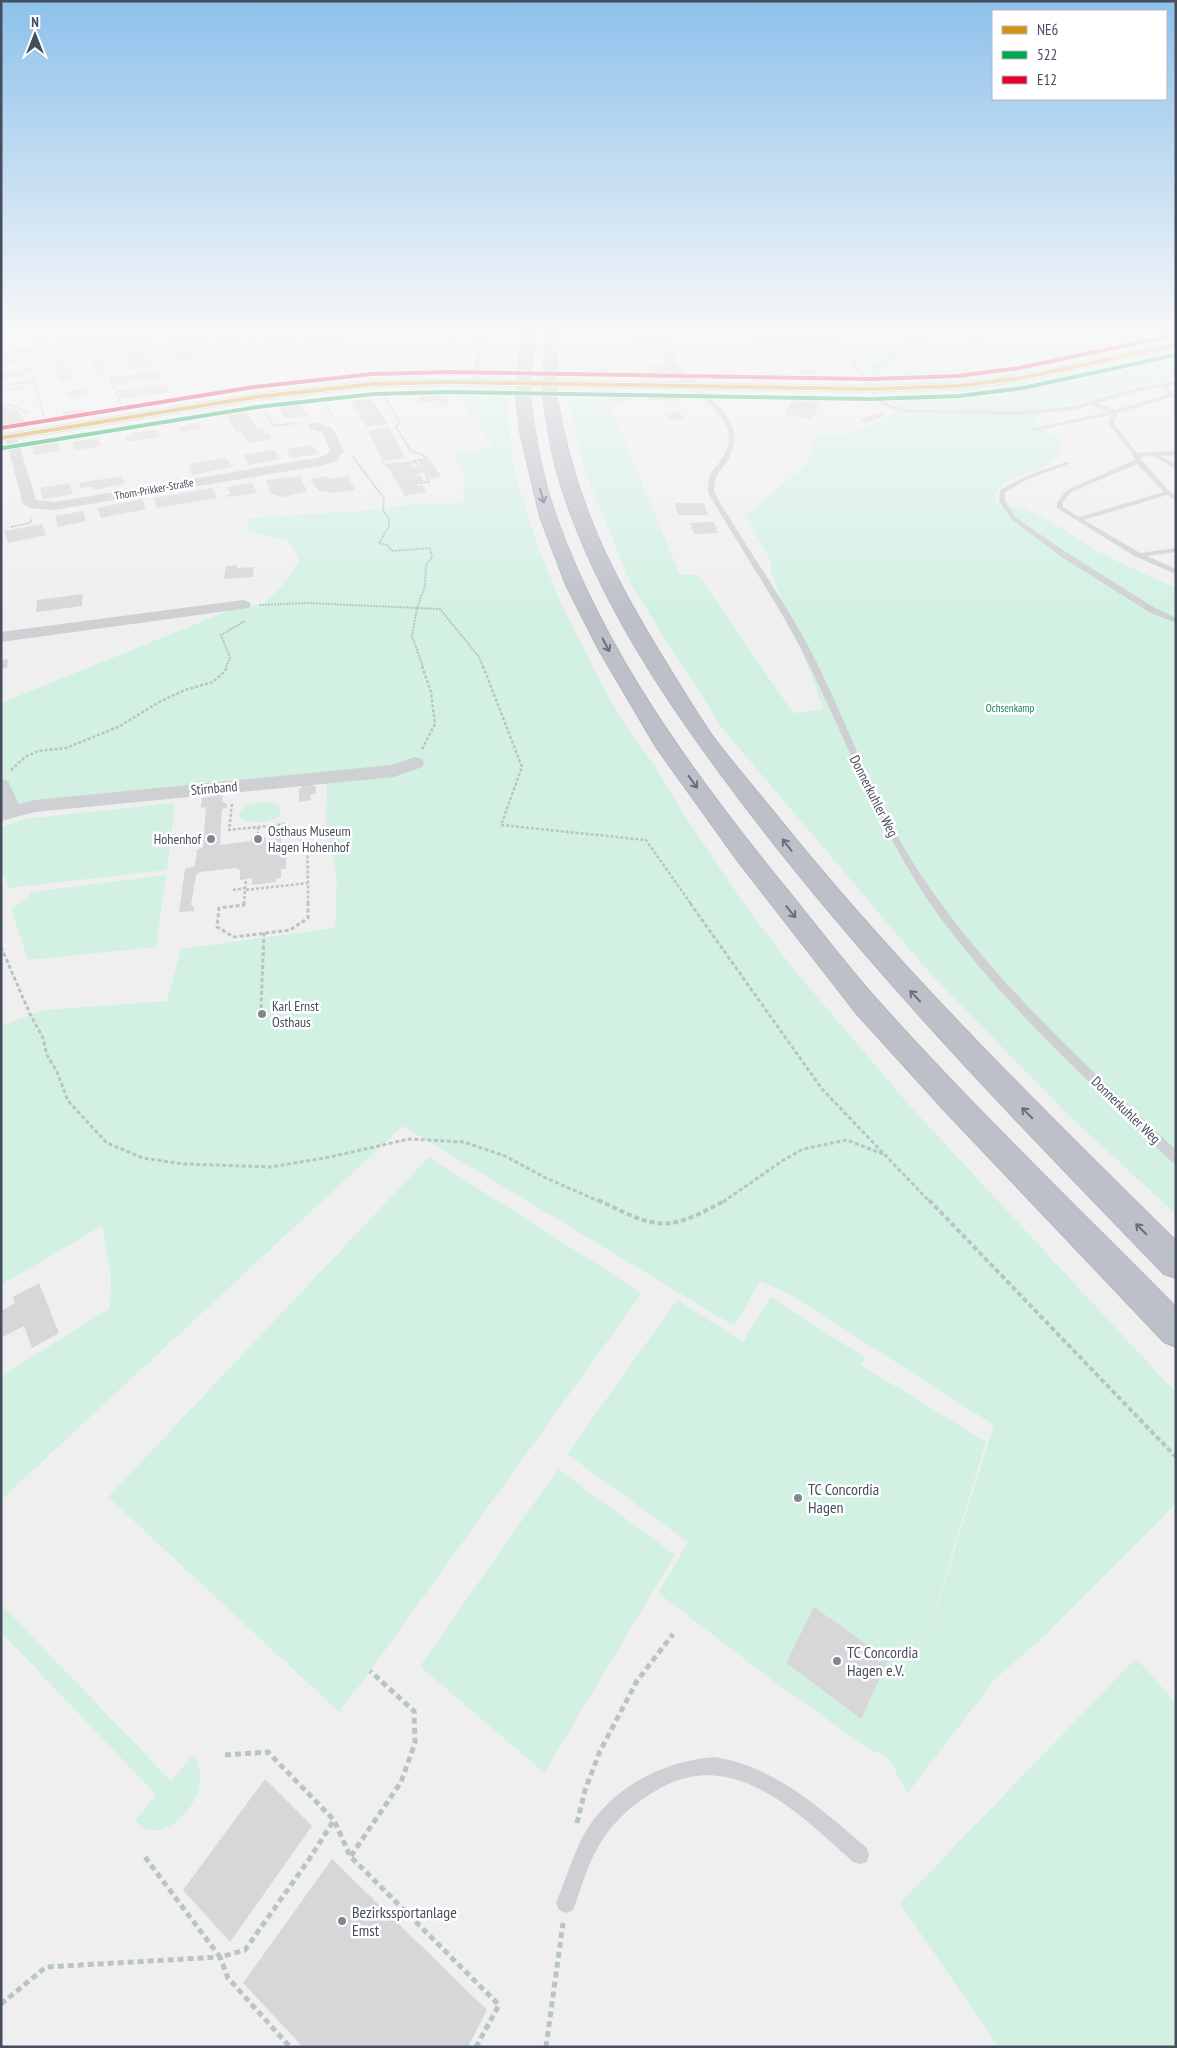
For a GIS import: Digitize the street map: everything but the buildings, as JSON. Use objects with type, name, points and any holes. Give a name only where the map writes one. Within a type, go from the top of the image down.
[{"type":"highway","points":[[527,426],[548,517],[575,585],[609,650],[667,747],[745,854],[866,1006],[954,1102],[1176,1331]]},
{"type":"highway","points":[[554,426],[562,468],[609,580],[647,648],[703,737],[798,860],[910,990],[998,1084],[1176,1264]]},
{"type":"main road","points":[[6,438],[82,426]]},
{"type":"street","name":"Thorn-Prikker-Straße","points":[[6,438],[30,504],[54,506],[318,462],[331,458],[338,451],[328,431],[314,426]]},
{"type":"street","points":[[1,637],[248,610]]},
{"type":"street","name":"Stirnband","points":[[7,813],[35,806],[394,771],[415,763]]},
{"type":"street","points":[[6,778],[7,813]]},
{"type":"lane","name":"Donnerkuhler Weg","points":[[731,426],[733,442],[725,462],[712,474],[711,492],[769,587],[813,665],[875,803],[915,874],[972,950],[1018,1002],[1176,1158]]},
{"type":"lane","points":[[1033,429],[1050,426]]},
{"type":"lane","points":[[1113,426],[1137,458],[1168,493],[1176,498]]},
{"type":"lane","points":[[1176,453],[1137,458],[1070,491],[1060,502],[1060,508],[1139,555],[1176,572]]},
{"type":"lane","points":[[1155,455],[1176,467]]},
{"type":"lane","points":[[1068,463],[1028,477],[1002,491],[1002,501],[1014,519],[1066,556],[1152,610],[1176,621]]},
{"type":"lane","points":[[1079,519],[1168,493]]},
{"type":"lane","points":[[1139,555],[1176,550]]},
{"type":"lane","points":[[566,1903],[590,1842],[608,1818],[629,1796],[678,1770],[706,1767],[734,1769],[759,1780],[817,1818],[860,1855]]},
{"type":"path","points":[[47,426],[48,431]]},
{"type":"path","points":[[384,462],[387,465],[427,459],[411,451],[396,427],[397,426]]},
{"type":"path","points":[[351,456],[384,498],[383,510],[391,524],[389,532],[379,543],[387,545],[392,551],[430,548],[432,557],[426,565],[425,586],[417,608],[412,636],[431,692],[435,724],[415,763]]},
{"type":"path","points":[[414,462],[422,468],[429,482],[416,483]]},
{"type":"path","points":[[6,778],[25,757],[38,751],[66,748],[118,727],[161,701],[185,690],[214,682],[225,671],[230,658],[221,636],[248,610],[262,605],[306,602],[440,609],[479,657],[522,767],[500,826],[646,840],[822,1089],[1176,1457]]},
{"type":"path","points":[[261,612],[262,605]]},
{"type":"path","points":[[230,786],[229,797],[232,801],[229,830],[286,824],[301,840],[307,843],[308,918],[290,930],[264,934],[234,936],[216,927],[219,908],[244,905],[246,879]]},
{"type":"path","points":[[258,827],[258,838]]},
{"type":"path","points":[[233,890],[308,883]]},
{"type":"path","points":[[261,1008],[264,934]]},
{"type":"path","points":[[1,946],[30,1014],[43,1038],[47,1054],[57,1072],[68,1102],[108,1143],[143,1158],[184,1164],[271,1167],[330,1157],[410,1139],[464,1142],[506,1156],[546,1178],[646,1221],[671,1223],[703,1212],[730,1198],[782,1160],[803,1149],[847,1140],[886,1156]]},
{"type":"path","points":[[350,1856],[401,1782],[415,1743],[414,1711],[370,1671]]},
{"type":"path","points":[[225,1755],[268,1752],[334,1820],[350,1856],[499,2005],[476,2047]]},
{"type":"path","points":[[1,2004],[46,1967],[220,1958],[245,1950],[308,1861],[334,1820]]},
{"type":"path","points":[[145,1857],[220,1958],[228,1978],[290,2047]]},
{"type":"green space","points":[[478,426],[509,426],[512,459],[517,480],[537,544],[562,606],[608,696],[742,901],[791,966],[910,1106],[1176,1393],[1176,1503],[1045,1636],[996,1678],[907,1794],[889,1758],[869,1749],[776,1683],[658,1593],[688,1542],[567,1454],[677,1300],[743,1342],[770,1297],[866,1358],[861,1365],[986,1442],[918,1665],[994,1425],[789,1294],[760,1281],[734,1326],[403,1126],[1,1500],[1,1376],[110,1308],[111,1277],[102,1226],[1,1285],[1,1026],[44,1010],[167,1001],[181,949],[335,928],[337,879],[326,820],[327,783],[18,809],[1,776],[1,703],[243,605],[262,605],[280,588],[300,561],[289,541],[246,530],[249,518],[359,511],[417,504],[463,503],[465,476],[452,453],[492,447]]},
{"type":"green space","name":"Ochsenkamp","points":[[574,426],[618,426],[680,575],[698,575],[793,713],[824,709],[770,569],[772,563],[744,513],[749,513],[805,465],[816,434],[850,434],[870,426],[1041,426],[1060,438],[1060,449],[1056,458],[1050,464],[1004,483],[995,495],[997,506],[1023,507],[1048,520],[1106,556],[1176,588],[1176,1214],[1069,1116],[928,971],[722,728],[633,588],[586,475]]},
{"type":"green space","points":[[260,802],[278,804],[281,810],[279,817],[259,822],[239,817],[240,811],[249,804]]},
{"type":"green space","points":[[175,803],[167,870],[9,888],[1,869],[1,828],[23,819]]},
{"type":"green space","points":[[166,875],[156,947],[28,960],[11,909],[28,899],[31,892]]},
{"type":"green space","points":[[429,1157],[642,1293],[339,1712],[108,1497]]},
{"type":"green space","points":[[558,1469],[675,1555],[544,1773],[420,1666]]},
{"type":"green space","points":[[1,1604],[171,1781],[194,1754],[200,1772],[198,1790],[193,1802],[177,1821],[167,1828],[156,1830],[145,1828],[135,1821],[156,1795],[1,1632]]},
{"type":"green space","points":[[1136,1658],[1176,1703],[1176,2047],[998,2047],[900,1903]]},
{"type":"transit line","name":"E12","points":[[1,428],[16,426]]},
{"type":"transit line","name":"NE6","points":[[1,438],[78,426]]},
{"type":"transit line","name":"522","points":[[3,448],[142,426]]},
{"type":"place","name":"Hohenhof","points":[[211,839]]},
{"type":"place","name":"Osthaus Museum Hagen Hohenhof","points":[[258,839]]},
{"type":"place","name":"Karl Ernst Osthaus","points":[[262,1014]]},
{"type":"place","name":"TC Concordia Hagen","points":[[798,1498]]},
{"type":"place","name":"TC Concordia Hagen e.V.","points":[[837,1661]]},
{"type":"place","name":"Bezirkssportanlage Emst","points":[[342,1921]]}]
